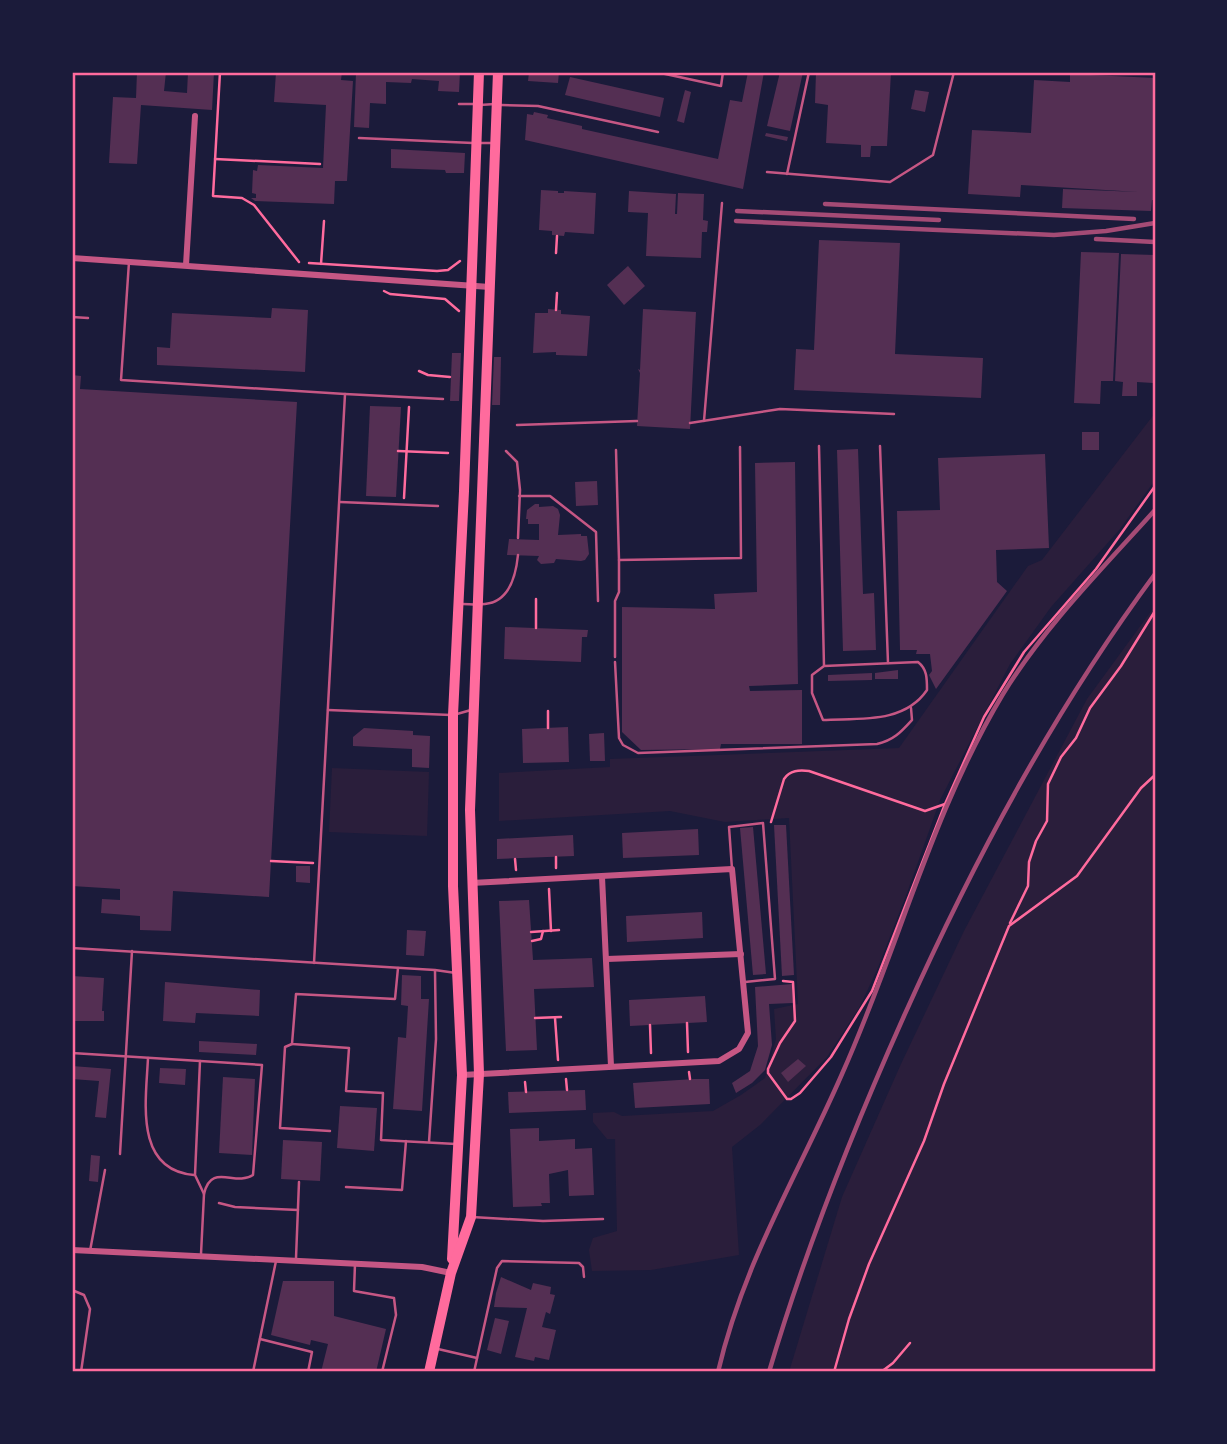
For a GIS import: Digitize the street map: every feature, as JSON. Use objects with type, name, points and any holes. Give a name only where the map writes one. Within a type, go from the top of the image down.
[{"type":"main road","points":[[451,1273],[462,1075],[452,830],[453,715],[480,72]]},
{"type":"main road","points":[[429,1372],[451,1273],[471,1217],[479,1074],[470,810],[498,72]]},
{"type":"street","points":[[186,265],[195,116]]},
{"type":"street","points":[[72,258],[490,287]]},
{"type":"street","points":[[462,1075],[719,1060],[739,1049],[748,1033],[732,869],[471,883]]},
{"type":"street","points":[[602,877],[611,1066]]},
{"type":"street","points":[[607,959],[741,954]]},
{"type":"street","points":[[72,1250],[422,1267],[451,1273]]},
{"type":"lane","points":[[656,72],[721,86],[723,72]]},
{"type":"lane","points":[[787,174],[809,72]]},
{"type":"lane","points":[[767,172],[890,182],[933,155],[954,72]]},
{"type":"lane","points":[[459,104],[538,106],[658,132]]},
{"type":"lane","points":[[359,138],[494,143]]},
{"type":"lane","points":[[704,421],[722,203]]},
{"type":"lane","points":[[128,262],[121,380],[443,399]]},
{"type":"lane","points":[[72,317],[88,318]]},
{"type":"lane","points":[[314,963],[345,394]]},
{"type":"lane","points":[[690,423],[780,409],[894,414]]},
{"type":"lane","points":[[517,425],[637,421]]},
{"type":"lane","points":[[819,446],[824,666]]},
{"type":"lane","points":[[880,446],[888,663]]},
{"type":"lane","points":[[619,560],[741,558],[740,447]]},
{"type":"lane","points":[[615,657],[615,601],[619,592],[616,450]]},
{"type":"lane","points":[[506,451],[517,462],[518,538]]},
{"type":"lane","points":[[519,496],[550,496],[596,532],[598,601]]},
{"type":"lane","points":[[340,502],[438,506]]},
{"type":"lane","points":[[459,604],[487,604],[496,601],[511,586],[517,574],[518,555]]},
{"type":"lane","points":[[615,662],[619,738],[623,746],[638,753],[877,744],[890,741],[901,733],[912,720],[911,708]]},
{"type":"lane","points":[[918,662],[924,667],[927,690],[911,708],[888,716],[823,720],[812,693],[812,675],[824,666],[888,663],[918,662]]},
{"type":"lane","points":[[328,710],[453,715],[472,710]]},
{"type":"lane","points":[[732,869],[729,827],[763,824],[775,979],[745,982]]},
{"type":"lane","points":[[72,948],[456,973]]},
{"type":"lane","points":[[120,1154],[132,951]]},
{"type":"lane","points":[[292,1044],[296,994],[395,999],[398,968]]},
{"type":"lane","points":[[429,1142],[436,1039],[435,970]]},
{"type":"lane","points":[[330,1131],[280,1128],[285,1047],[292,1044],[349,1048],[346,1091],[383,1093],[381,1140],[459,1144]]},
{"type":"lane","points":[[72,1053],[262,1065],[253,1175],[247,1179],[214,1177],[208,1182],[204,1194],[201,1257]]},
{"type":"lane","points":[[148,1058],[145,1119],[148,1136],[156,1154],[168,1167],[183,1174],[195,1175]]},
{"type":"lane","points":[[200,1061],[195,1175],[204,1194]]},
{"type":"lane","points":[[346,1187],[402,1190],[406,1141]]},
{"type":"lane","points":[[90,1251],[105,1170]]},
{"type":"lane","points":[[296,1262],[299,1182]]},
{"type":"lane","points":[[219,1203],[235,1207],[298,1210]]},
{"type":"lane","points":[[456,1205],[471,1217],[543,1221],[603,1219]]},
{"type":"lane","points":[[253,1372],[276,1261]]},
{"type":"lane","points":[[474,1372],[497,1268],[502,1261],[579,1264],[583,1267],[584,1277]]},
{"type":"lane","points":[[355,1265],[354,1290],[394,1298],[396,1315],[382,1372]]},
{"type":"lane","points":[[72,1290],[84,1295],[90,1309],[81,1372]]},
{"type":"lane","points":[[260,1339],[312,1352],[308,1372]]},
{"type":"lane","points":[[435,1348],[477,1358]]},
{"type":"path","points":[[220,72],[213,196],[242,198],[254,205],[299,262]]},
{"type":"path","points":[[215,159],[320,164]]},
{"type":"path","points":[[321,264],[324,221]]},
{"type":"path","points":[[556,253],[557,236]]},
{"type":"path","points":[[286,262],[437,271],[448,270],[460,261]]},
{"type":"path","points":[[556,310],[557,293]]},
{"type":"path","points":[[419,371],[428,375],[450,377]]},
{"type":"path","points":[[404,505],[409,397]]},
{"type":"path","points":[[398,451],[448,453]]},
{"type":"path","points":[[775,979],[793,982],[795,1021],[772,1058],[768,1073],[791,1100],[831,1057],[872,991],[945,804],[984,717],[1024,652],[1096,569],[1155,486]]},
{"type":"path","points":[[536,599],[536,628]]},
{"type":"path","points":[[834,1372],[869,1264],[925,1141],[949,1072],[1028,886],[1029,862],[1047,821],[1048,784],[1061,757],[1076,738],[1090,708],[1121,666],[1155,611]]},
{"type":"path","points":[[548,711],[548,728]]},
{"type":"path","points":[[763,828],[773,820],[784,779],[795,771],[809,772],[925,811],[945,804]]},
{"type":"path","points":[[1009,926],[1077,876],[1141,789],[1155,775]]},
{"type":"path","points":[[271,861],[320,863]]},
{"type":"path","points":[[548,879],[551,931]]},
{"type":"path","points":[[531,932],[558,930]]},
{"type":"path","points":[[532,941],[541,939],[543,931]]},
{"type":"path","points":[[535,1018],[561,1017]]},
{"type":"path","points":[[555,1018],[558,1069]]},
{"type":"path","points":[[881,1372],[893,1363],[910,1343]]},
{"type":"shaded area","points":[[1155,413],[1155,480],[1120,529],[1051,607],[1010,664],[940,800],[907,893],[859,1008],[827,1057],[760,1125],[732,1147],[739,1255],[651,1270],[592,1271],[589,1250],[593,1238],[617,1231],[615,1139],[607,1139],[593,1122],[593,1113],[614,1112],[622,1116],[713,1111],[765,1078],[776,1039],[774,1009],[798,1004],[789,818],[725,822],[670,811],[499,821],[499,773],[610,767],[610,759],[899,748],[1028,566],[1042,560]]},
{"type":"shaded area","points":[[1155,606],[1155,1372],[789,1372],[842,1197],[964,931],[1087,699]]},
{"type":"shaded area","points":[[332,768],[429,772],[427,836],[329,832]]},
{"type":"building","points":[[137,72],[166,72],[164,91],[187,93],[188,72],[214,72],[212,110],[141,105],[137,164],[109,163],[113,97],[136,98]]},
{"type":"building","points":[[276,72],[342,72],[341,80],[353,81],[347,181],[335,181],[334,204],[255,201],[251,198],[256,198],[256,194],[252,193],[253,170],[257,171],[258,165],[323,168],[326,105],[274,102]]},
{"type":"building","points":[[356,72],[460,72],[459,92],[438,91],[439,81],[412,79],[411,83],[386,82],[386,104],[370,103],[369,128],[354,127]]},
{"type":"building","points":[[529,72],[559,72],[558,83],[528,81]]},
{"type":"building","points":[[748,72],[764,72],[743,189],[525,140],[527,114],[533,115],[534,112],[548,115],[547,118],[582,126],[582,129],[718,159],[730,100],[742,102]]},
{"type":"building","points":[[780,72],[803,72],[790,131],[767,126]]},
{"type":"building","points":[[816,72],[891,72],[887,146],[871,146],[870,157],[861,157],[861,145],[826,143],[828,105],[815,103]]},
{"type":"building","points":[[1070,74],[1155,78],[1155,200],[1152,200],[1151,211],[1062,208],[1063,189],[1139,192],[1021,185],[1020,197],[968,194],[972,130],[1031,133],[1034,80],[1070,82]]},
{"type":"building","points":[[570,77],[664,98],[660,117],[565,95]]},
{"type":"building","points":[[685,90],[691,92],[684,123],[677,121]]},
{"type":"building","points":[[915,90],[929,92],[925,112],[911,109]]},
{"type":"building","points":[[766,133],[788,137],[787,141],[765,136]]},
{"type":"building","points":[[391,149],[465,153],[464,173],[391,168]]},
{"type":"building","points":[[541,190],[596,193],[594,234],[565,232],[564,236],[539,230]]},
{"type":"building","points":[[629,191],[676,194],[675,214],[678,193],[704,194],[703,220],[708,221],[707,232],[702,232],[701,258],[646,256],[648,213],[628,212]]},
{"type":"building","points":[[819,240],[900,243],[895,354],[983,358],[981,398],[794,390],[796,349],[814,350]]},
{"type":"building","points":[[1081,252],[1119,253],[1113,381],[1101,381],[1100,404],[1074,403]]},
{"type":"building","points":[[1121,254],[1155,255],[1153,383],[1137,382],[1137,396],[1122,396],[1123,382],[1115,381]]},
{"type":"building","points":[[628,266],[645,286],[624,305],[607,285]]},
{"type":"building","points":[[272,308],[308,310],[305,372],[157,365],[157,347],[170,348],[172,313],[271,318]]},
{"type":"building","points":[[548,309],[561,310],[561,314],[590,316],[587,356],[556,355],[556,352],[533,353],[535,313],[548,313]]},
{"type":"building","points":[[643,309],[696,312],[690,429],[637,426]]},
{"type":"building","points":[[452,353],[461,353],[459,401],[450,401]]},
{"type":"building","points":[[494,357],[501,357],[500,405],[492,405]]},
{"type":"building","points":[[72,375],[81,376],[80,389],[297,402],[269,897],[173,891],[171,931],[140,930],[140,916],[101,913],[102,899],[120,900],[120,889],[72,886]]},
{"type":"building","points":[[370,406],[401,407],[396,497],[366,496]]},
{"type":"building","points":[[1082,432],[1099,432],[1099,450],[1082,450]]},
{"type":"building","points":[[858,449],[863,594],[874,593],[876,650],[843,651],[837,450]]},
{"type":"building","points":[[1045,454],[1049,548],[996,550],[997,582],[1007,591],[936,689],[929,675],[932,671],[930,654],[916,654],[917,650],[900,650],[897,511],[940,510],[938,458]]},
{"type":"building","points":[[795,462],[798,684],[749,686],[750,691],[802,690],[802,744],[721,744],[720,749],[641,750],[622,732],[622,607],[715,609],[714,594],[757,592],[755,463]]},
{"type":"building","points":[[597,481],[598,505],[576,506],[575,482]]},
{"type":"building","points":[[535,504],[558,509],[558,535],[587,536],[589,554],[585,560],[556,559],[554,563],[541,564],[537,560],[539,556],[507,555],[509,539],[539,540],[539,524],[528,524],[526,519],[527,510]]},
{"type":"building","points":[[505,627],[588,630],[587,637],[582,637],[581,662],[504,659]]},
{"type":"building","points":[[898,670],[898,679],[875,679],[875,673]]},
{"type":"building","points":[[872,673],[872,680],[828,681],[828,675]]},
{"type":"building","points":[[568,727],[569,762],[523,763],[522,729]]},
{"type":"building","points":[[364,728],[413,731],[413,735],[430,736],[429,768],[412,767],[412,749],[353,746],[353,737]]},
{"type":"building","points":[[604,733],[605,761],[590,761],[589,734]]},
{"type":"building","points":[[774,825],[786,825],[794,975],[782,976]]},
{"type":"building","points":[[753,827],[766,974],[753,975],[740,828]]},
{"type":"building","points":[[698,829],[699,855],[623,858],[622,833]]},
{"type":"building","points":[[573,835],[574,856],[497,859],[497,839]]},
{"type":"building","points":[[296,866],[310,866],[310,883],[296,882]]},
{"type":"building","points":[[529,900],[533,960],[592,958],[594,987],[534,989],[537,1050],[506,1051],[499,901]]},
{"type":"building","points":[[702,912],[703,938],[627,942],[626,916]]},
{"type":"building","points":[[407,930],[426,931],[424,956],[406,955]]},
{"type":"building","points":[[402,975],[421,976],[421,999],[429,999],[422,1111],[393,1109],[398,1037],[406,1038],[408,1006],[401,1005]]},
{"type":"building","points":[[72,976],[104,978],[104,1021],[72,1021]]},
{"type":"building","points":[[165,982],[260,990],[259,1016],[196,1013],[195,1023],[163,1021]]},
{"type":"building","points":[[792,984],[793,1003],[769,1004],[772,1045],[765,1070],[752,1083],[736,1093],[732,1083],[750,1071],[758,1046],[755,987]]},
{"type":"building","points":[[705,996],[707,1022],[630,1026],[629,1000]]},
{"type":"building","points":[[199,1041],[257,1044],[256,1055],[199,1052]]},
{"type":"building","points":[[798,1059],[806,1066],[788,1082],[781,1073]]},
{"type":"building","points":[[72,1066],[111,1069],[106,1118],[95,1117],[99,1081],[72,1079]]},
{"type":"building","points":[[160,1068],[186,1069],[185,1085],[159,1083]]},
{"type":"building","points":[[223,1077],[255,1079],[252,1155],[219,1153]]},
{"type":"building","points":[[709,1079],[710,1104],[635,1108],[633,1083]]},
{"type":"building","points":[[585,1090],[586,1110],[509,1113],[508,1092]]},
{"type":"building","points":[[340,1106],[377,1108],[374,1151],[337,1148]]},
{"type":"building","points":[[539,1128],[539,1141],[575,1139],[575,1149],[592,1148],[594,1195],[569,1196],[568,1170],[549,1174],[550,1203],[541,1203],[542,1206],[513,1207],[510,1129]]},
{"type":"building","points":[[283,1140],[322,1142],[320,1181],[281,1179]]},
{"type":"building","points":[[91,1155],[100,1156],[98,1182],[89,1181]]},
{"type":"building","points":[[501,1277],[531,1290],[533,1283],[551,1287],[550,1294],[555,1295],[550,1314],[546,1312],[542,1327],[556,1330],[549,1360],[535,1357],[534,1361],[515,1357],[527,1308],[494,1307]]},
{"type":"building","points":[[283,1281],[334,1281],[334,1316],[386,1329],[376,1372],[321,1372],[328,1344],[311,1340],[310,1345],[271,1335]]},
{"type":"building","points":[[495,1318],[509,1321],[501,1354],[487,1350]]},
{"type":"railway","points":[[825,204],[1134,219]]},
{"type":"railway","points":[[737,211],[939,220]]},
{"type":"railway","points":[[736,221],[1054,235],[1106,231],[1155,223]]},
{"type":"railway","points":[[1096,239],[1155,242]]},
{"type":"railway","points":[[718,1372],[742,1293],[757,1256],[842,1074],[936,833],[978,739],[1003,694],[1037,645],[1155,510]]},
{"type":"railway","points":[[769,1372],[798,1281],[848,1147],[904,1016],[958,901],[1049,733],[1155,574]]}]
